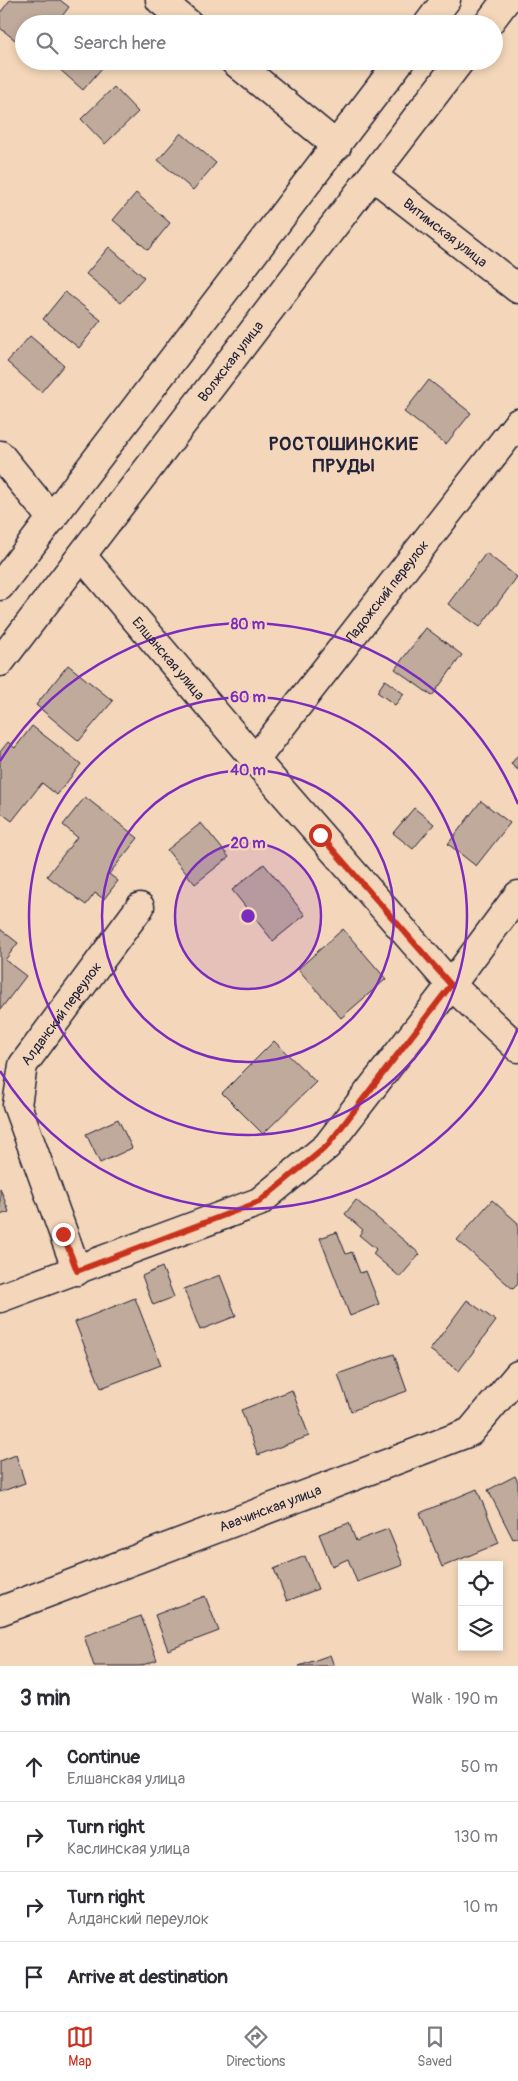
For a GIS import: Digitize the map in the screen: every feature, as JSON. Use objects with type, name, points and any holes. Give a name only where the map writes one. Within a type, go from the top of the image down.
[{"type":"street","points":[[160,0],[178,15]]},
{"type":"street","points":[[435,15],[446,0]]},
{"type":"street","points":[[495,15],[506,0]]},
{"type":"street","points":[[245,70],[337,146]]},
{"type":"street","points":[[0,586],[393,70]]},
{"type":"street","name":"Волжская улица","points":[[0,662],[453,70]]},
{"type":"street","name":"Витимская улица","points":[[373,176],[518,289]]},
{"type":"street","name":"Ладожский переулок","points":[[255,760],[518,423]]},
{"type":"street","points":[[0,455],[52,519]]},
{"type":"street","name":"Елшанская улица","points":[[82,556],[255,760],[451,985],[518,1048]]},
{"type":"street","points":[[0,1298],[259,1202],[327,1146],[451,985],[518,894]]},
{"type":"street","name":"Алданский переулок","points":[[77,1271],[17,1105],[23,1065],[140,907]]},
{"type":"street","name":"Авачинская улица","points":[[0,1611],[470,1432],[518,1375]]},
{"type":"building","points":[[10,0],[60,0],[69,7],[63,15],[15,15],[15,40],[0,28],[0,13]]},
{"type":"building","points":[[60,70],[100,70],[83,90]]},
{"type":"building","points":[[114,87],[138,112],[105,144],[81,119]]},
{"type":"building","points":[[181,133],[216,163],[193,190],[158,160]]},
{"type":"building","points":[[136,193],[170,223],[148,250],[113,220]]},
{"type":"building","points":[[109,247],[144,277],[121,303],[86,274]]},
{"type":"building","points":[[65,292],[101,320],[79,348],[43,319]]},
{"type":"building","points":[[30,336],[64,365],[41,392],[7,362]]},
{"type":"building","points":[[429,380],[471,413],[446,444],[404,412]]},
{"type":"building","points":[[486,553],[517,577],[480,627],[448,604]]},
{"type":"building","points":[[426,628],[462,655],[432,696],[395,669]]},
{"type":"building","points":[[68,665],[113,701],[79,741],[36,705]]},
{"type":"building","points":[[385,680],[404,694],[395,705],[377,692]]},
{"type":"building","points":[[32,726],[81,764],[57,795],[42,783],[12,821],[0,812],[0,752],[8,742],[15,748]]},
{"type":"building","points":[[518,755],[518,770],[511,764]]},
{"type":"building","points":[[85,797],[138,838],[109,874],[118,881],[104,899],[95,893],[86,905],[47,876],[77,837],[63,825]]},
{"type":"building","points":[[481,801],[510,823],[476,866],[448,844]]},
{"type":"building","points":[[414,808],[434,824],[413,849],[393,833]]},
{"type":"building","points":[[201,823],[229,857],[195,884],[167,850]]},
{"type":"building","points":[[264,864],[305,915],[273,941],[232,890]]},
{"type":"building","points":[[0,929],[18,943],[5,960],[26,976],[0,1010]]},
{"type":"building","points":[[343,929],[386,979],[341,1018],[298,969]]},
{"type":"building","points":[[274,1041],[316,1082],[263,1134],[222,1093]]},
{"type":"building","points":[[118,1119],[132,1148],[100,1163],[86,1134]]},
{"type":"building","points":[[0,1188],[9,1212],[0,1215]]},
{"type":"building","points":[[356,1200],[420,1254],[400,1277],[373,1254],[376,1249],[359,1235],[363,1230],[345,1214]]},
{"type":"building","points":[[492,1200],[518,1223],[518,1284],[513,1289],[457,1240]]},
{"type":"building","points":[[337,1232],[346,1254],[352,1252],[360,1273],[366,1271],[379,1304],[350,1316],[320,1238]]},
{"type":"building","points":[[162,1267],[174,1297],[153,1305],[142,1276]]},
{"type":"building","points":[[220,1275],[236,1316],[200,1330],[184,1289]]},
{"type":"building","points":[[135,1298],[161,1365],[101,1388],[75,1322]]},
{"type":"building","points":[[467,1300],[496,1321],[459,1371],[430,1350]]},
{"type":"building","points":[[394,1354],[407,1391],[351,1411],[338,1374]]},
{"type":"building","points":[[292,1390],[309,1436],[258,1455],[241,1410]]},
{"type":"building","points":[[16,1455],[25,1483],[0,1492],[0,1461]]},
{"type":"building","points":[[515,1476],[518,1482],[518,1537],[513,1539],[488,1490]]},
{"type":"building","points":[[477,1489],[499,1543],[442,1567],[420,1513]]},
{"type":"building","points":[[349,1523],[356,1541],[388,1529],[403,1565],[357,1582],[348,1559],[332,1566],[319,1534]]},
{"type":"building","points":[[305,1556],[318,1589],[287,1601],[274,1569]]},
{"type":"building","points":[[205,1596],[219,1631],[168,1650],[155,1615]]},
{"type":"building","points":[[141,1616],[157,1660],[140,1666],[94,1666],[84,1636]]},
{"type":"building","points":[[330,1655],[334,1666],[299,1666]]},
{"type":"district","name":"РОСТОШИНСКИЕ ПРУДЫ","points":[[344,454]]},
{"type":"route","points":[[63,1234],[77,1271],[259,1202],[327,1146],[451,985],[320,835]]}]
